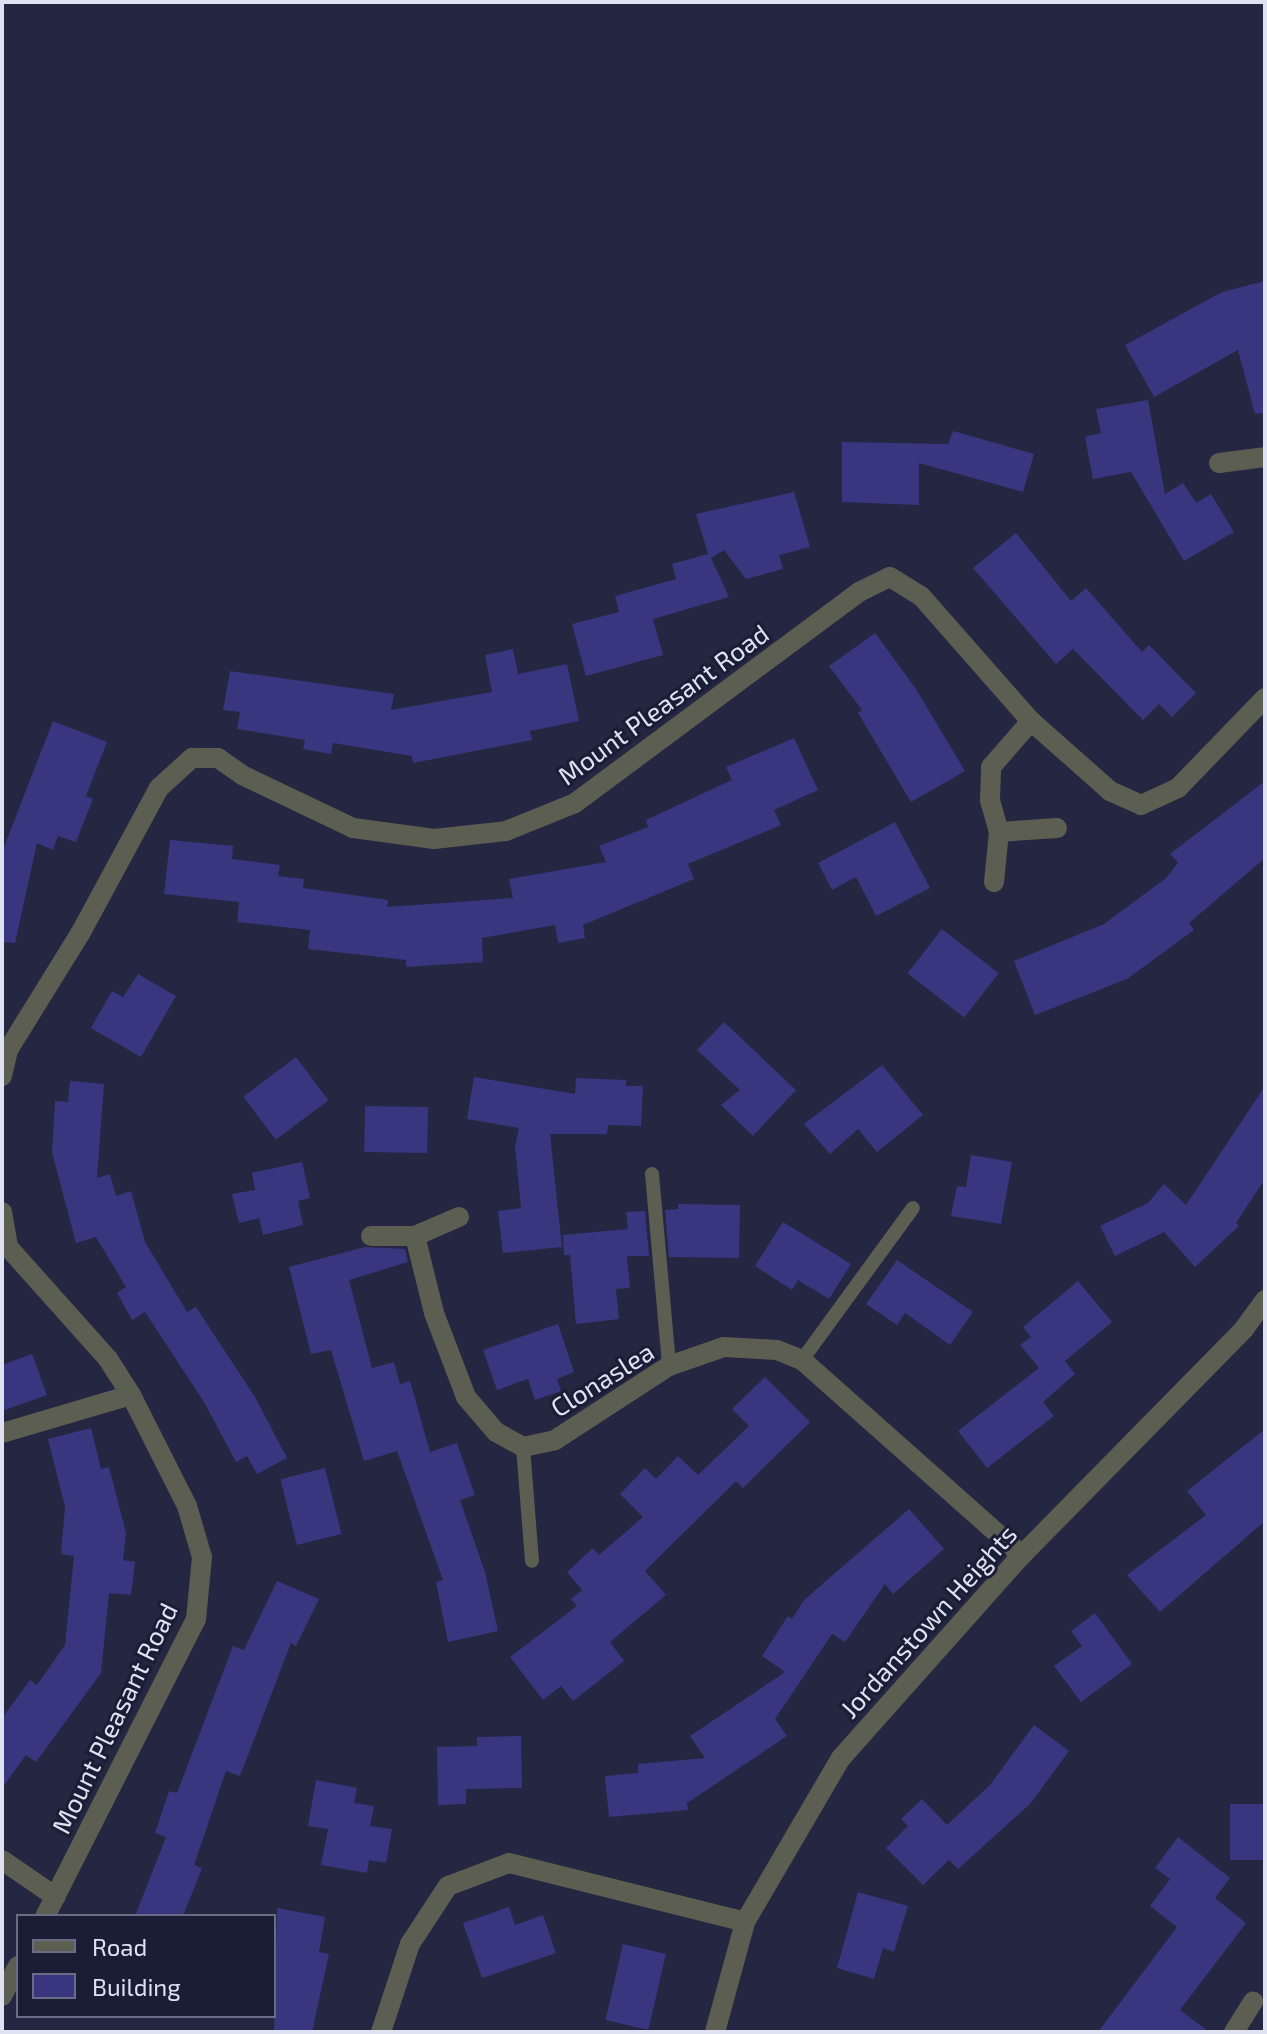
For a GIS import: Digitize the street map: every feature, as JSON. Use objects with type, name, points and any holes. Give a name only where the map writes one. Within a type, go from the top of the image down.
[{"type":"street","points":[[1219,463],[1265,457]]},
{"type":"street","name":"Mount Pleasant Road","points":[[2,1076],[8,1050],[80,934],[159,788],[192,758],[218,758],[242,775],[353,828],[434,839],[506,831],[575,803],[859,592],[890,577],[921,596],[1031,721],[1110,791],[1141,805],[1178,788],[1265,698]]},
{"type":"street","points":[[994,882],[999,832],[990,800],[991,767],[1031,721]]},
{"type":"street","points":[[999,832],[1057,828]]},
{"type":"street","name":"Mount Pleasant Road","points":[[2,1212],[8,1247],[108,1359],[131,1395],[187,1506],[202,1557],[196,1619],[46,1914]]},
{"type":"street","points":[[371,1236],[415,1236],[459,1217]]},
{"type":"street","points":[[415,1236],[434,1313],[466,1397],[496,1432],[523,1447]]},
{"type":"street","name":"Jordanstown Heights","points":[[715,2032],[745,1922],[841,1758],[1022,1555],[1244,1329],[1265,1300]]},
{"type":"street","name":"Clonaslea","points":[[523,1447],[555,1440],[669,1366],[724,1347],[777,1350],[802,1360],[1022,1555]]},
{"type":"street","points":[[2,1433],[131,1395]]},
{"type":"street","points":[[2,1860],[56,1897]]},
{"type":"street","points":[[381,2032],[410,1944],[448,1886],[509,1863],[745,1922]]},
{"type":"street","points":[[2,1996],[16,1970]]},
{"type":"street","points":[[1234,2032],[1253,2001]]},
{"type":"lane","points":[[652,1174],[669,1366]]},
{"type":"lane","points":[[802,1360],[913,1208]]},
{"type":"lane","points":[[523,1447],[532,1561]]},
{"type":"building","points":[[1265,281],[1265,413],[1255,414],[1238,350],[1154,397],[1125,345],[1222,292]]},
{"type":"building","points":[[1148,400],[1165,494],[1183,483],[1196,503],[1211,494],[1234,532],[1184,561],[1131,472],[1093,479],[1085,437],[1101,433],[1096,409]]},
{"type":"building","points":[[953,431],[1034,454],[1023,492],[919,463],[919,505],[842,502],[842,442],[948,444]]},
{"type":"building","points":[[794,492],[810,547],[779,555],[783,569],[746,579],[724,550],[711,558],[729,597],[653,619],[663,655],[586,676],[572,624],[619,612],[615,596],[676,579],[672,564],[708,554],[696,514]]},
{"type":"building","points":[[1016,533],[1071,601],[1086,588],[1142,652],[1149,645],[1196,693],[1172,717],[1159,704],[1143,720],[1073,649],[1056,664],[973,568]]},
{"type":"building","points":[[875,633],[916,689],[965,771],[911,802],[858,713],[862,710],[829,666]]},
{"type":"building","points":[[513,649],[518,674],[567,664],[579,721],[530,731],[532,740],[413,763],[412,756],[333,743],[331,754],[303,749],[305,740],[237,729],[240,712],[223,710],[230,671],[394,694],[391,710],[492,692],[485,655]]},
{"type":"building","points":[[53,721],[107,742],[86,796],[93,799],[76,842],[58,836],[53,850],[37,843],[15,943],[2,942],[2,852]]},
{"type":"building","points":[[794,738],[818,790],[774,810],[781,825],[688,864],[694,879],[583,925],[585,938],[558,943],[555,925],[482,938],[483,962],[406,967],[406,960],[308,949],[310,930],[237,922],[239,902],[164,894],[170,840],[233,846],[232,859],[280,865],[278,876],[304,879],[303,888],[388,900],[387,907],[513,898],[509,879],[606,862],[599,846],[648,827],[646,820],[732,780],[726,767]]},
{"type":"building","points":[[1265,781],[1265,858],[1189,923],[1194,930],[1127,979],[1035,1015],[1014,961],[1104,924],[1166,878],[1178,863],[1170,854]]},
{"type":"building","points":[[895,822],[930,888],[876,916],[856,877],[832,890],[818,863]]},
{"type":"building","points":[[942,929],[999,973],[964,1017],[908,973]]},
{"type":"building","points":[[138,974],[176,996],[141,1057],[91,1028],[112,991],[123,997]]},
{"type":"building","points":[[724,1022],[796,1090],[753,1136],[721,1105],[740,1090],[697,1050]]},
{"type":"building","points":[[296,1057],[328,1100],[276,1140],[243,1097]]},
{"type":"building","points":[[882,1065],[923,1115],[877,1152],[858,1129],[830,1154],[804,1124]]},
{"type":"building","points":[[474,1077],[575,1094],[576,1078],[626,1080],[626,1086],[643,1086],[641,1126],[608,1125],[607,1134],[550,1134],[562,1247],[503,1253],[498,1211],[521,1208],[515,1147],[519,1128],[467,1119]]},
{"type":"building","points":[[70,1081],[104,1084],[97,1178],[110,1174],[116,1196],[131,1191],[145,1242],[187,1312],[196,1307],[255,1397],[287,1458],[257,1474],[247,1456],[236,1462],[204,1402],[145,1312],[132,1320],[117,1293],[126,1287],[96,1237],[76,1243],[52,1152],[55,1101],[68,1102]]},
{"type":"building","points":[[1265,1086],[1265,1179],[1236,1223],[1239,1226],[1195,1267],[1164,1232],[1115,1256],[1100,1226],[1148,1203],[1164,1184],[1186,1205]]},
{"type":"building","points":[[365,1106],[428,1107],[427,1153],[364,1152]]},
{"type":"building","points":[[971,1155],[1012,1162],[1001,1224],[951,1216],[957,1186],[966,1187]]},
{"type":"building","points":[[302,1162],[310,1198],[298,1201],[303,1225],[263,1235],[259,1218],[239,1223],[232,1194],[255,1190],[252,1173]]},
{"type":"building","points":[[678,1204],[740,1205],[739,1258],[669,1257],[665,1210],[678,1209]]},
{"type":"building","points":[[645,1211],[649,1256],[627,1256],[630,1288],[616,1289],[619,1319],[576,1324],[570,1255],[564,1255],[563,1235],[628,1229],[626,1212]]},
{"type":"building","points":[[783,1222],[851,1264],[829,1299],[798,1280],[792,1290],[755,1266]]},
{"type":"building","points":[[365,1247],[405,1249],[408,1262],[349,1280],[372,1368],[394,1362],[400,1384],[410,1381],[430,1452],[457,1443],[475,1495],[460,1500],[485,1572],[498,1631],[448,1642],[436,1582],[443,1580],[397,1451],[364,1461],[331,1350],[311,1354],[289,1267]]},
{"type":"building","points":[[897,1260],[973,1312],[950,1345],[905,1313],[897,1325],[866,1304]]},
{"type":"building","points":[[1078,1281],[1112,1322],[1065,1361],[1075,1374],[1043,1402],[1054,1416],[987,1468],[958,1431],[1039,1368],[1020,1345],[1031,1337],[1023,1327]]},
{"type":"building","points":[[558,1324],[574,1372],[557,1379],[561,1391],[535,1400],[528,1379],[497,1390],[483,1350]]},
{"type":"building","points":[[32,1354],[47,1395],[2,1411],[2,1365]]},
{"type":"building","points":[[765,1377],[810,1422],[743,1488],[736,1481],[645,1571],[666,1595],[610,1642],[624,1661],[573,1701],[561,1686],[543,1700],[510,1657],[577,1606],[571,1599],[582,1590],[567,1572],[593,1548],[599,1555],[643,1517],[620,1494],[645,1468],[656,1479],[678,1456],[698,1475],[749,1426],[732,1409]]},
{"type":"building","points":[[91,1428],[101,1469],[109,1467],[126,1533],[123,1560],[135,1562],[131,1595],[109,1593],[101,1673],[36,1762],[26,1755],[2,1788],[2,1718],[30,1680],[37,1685],[65,1645],[74,1556],[61,1554],[65,1507],[48,1439]]},
{"type":"building","points":[[1265,1429],[1265,1521],[1160,1612],[1127,1575],[1206,1515],[1187,1491]]},
{"type":"building","points":[[325,1468],[341,1534],[297,1545],[280,1479]]},
{"type":"building","points":[[909,1509],[944,1549],[893,1594],[885,1584],[845,1642],[832,1634],[775,1719],[787,1736],[687,1803],[688,1810],[609,1817],[605,1776],[638,1773],[638,1764],[705,1758],[690,1736],[785,1672],[762,1656],[788,1616],[792,1619],[804,1600]]},
{"type":"building","points":[[277,1581],[319,1599],[296,1646],[291,1643],[240,1776],[226,1771],[194,1865],[202,1868],[184,1914],[136,1914],[166,1837],[155,1833],[169,1791],[177,1793],[233,1646],[244,1650]]},
{"type":"building","points":[[1095,1613],[1132,1664],[1081,1702],[1054,1666],[1082,1646],[1071,1631]]},
{"type":"building","points":[[1034,1725],[1069,1751],[1030,1804],[958,1869],[949,1860],[923,1885],[886,1848],[908,1826],[901,1819],[922,1799],[947,1825],[990,1785]]},
{"type":"building","points":[[521,1736],[522,1788],[466,1789],[466,1804],[438,1805],[437,1747],[477,1746],[477,1737]]},
{"type":"building","points":[[316,1780],[357,1788],[354,1803],[374,1806],[370,1826],[392,1829],[386,1863],[369,1860],[367,1873],[321,1865],[328,1829],[308,1826]]},
{"type":"building","points":[[1230,1804],[1265,1804],[1265,1860],[1230,1860]]},
{"type":"building","points":[[1178,1837],[1230,1878],[1215,1898],[1246,1923],[1180,2010],[1209,2032],[1098,2032],[1177,1927],[1150,1906],[1170,1879],[1155,1868]]},
{"type":"building","points":[[858,1892],[908,1906],[894,1952],[883,1948],[874,1979],[837,1968]]},
{"type":"building","points":[[509,1907],[515,1925],[543,1915],[556,1953],[482,1978],[463,1923]]},
{"type":"building","points":[[277,1908],[325,1917],[319,1952],[329,1954],[312,2032],[274,2032]]},
{"type":"building","points":[[623,1944],[666,1954],[648,2030],[605,2020]]}]
